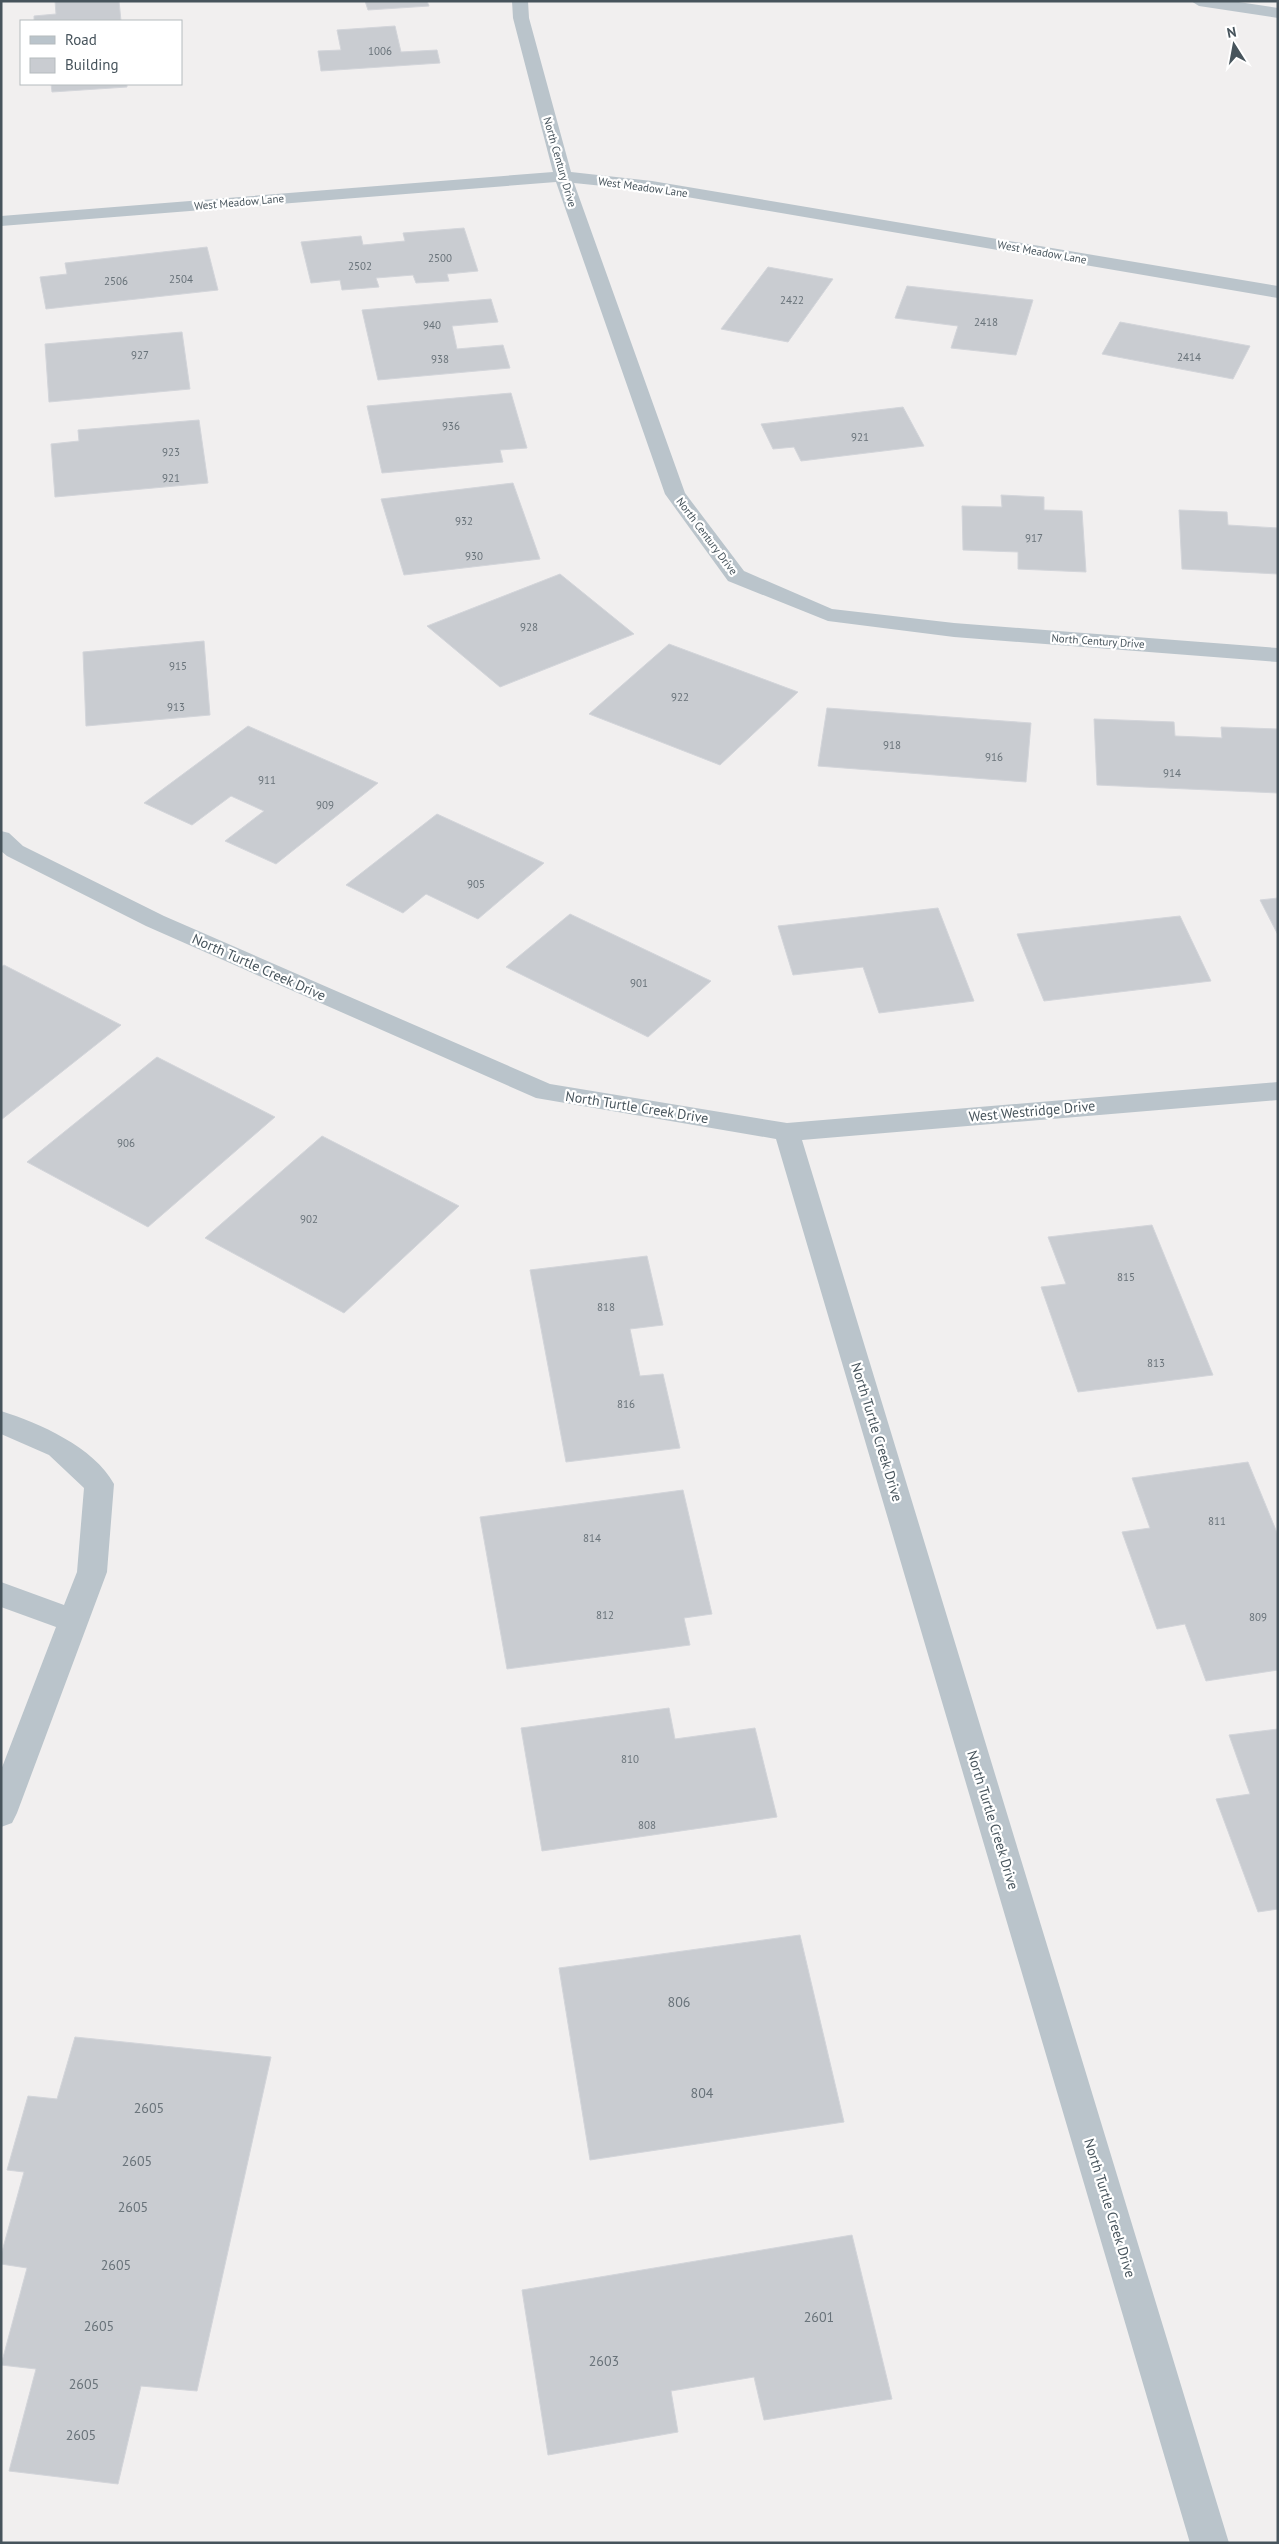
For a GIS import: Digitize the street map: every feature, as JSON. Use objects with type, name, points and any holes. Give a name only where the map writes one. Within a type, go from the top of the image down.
[{"type":"street","name":"North Century Drive","points":[[520,1],[521,18],[563,176],[675,494],[736,576],[828,615],[954,630],[1278,655]]},
{"type":"street","points":[[1199,1],[1278,13]]},
{"type":"street","name":"West Meadow Lane","points":[[1,221],[563,176],[652,186],[1278,292]]},
{"type":"street","name":"North Turtle Creek Drive","points":[[1,838],[15,851],[155,921],[545,1092],[787,1132],[1210,2543]]},
{"type":"street","name":"West Westridge Drive","points":[[787,1132],[1278,1091]]},
{"type":"street","points":[[1,1422],[59,1447],[99,1484],[92,1572],[1,1813]]},
{"type":"street","points":[[1,1594],[74,1621]]},
{"type":"building","points":[[55,1],[119,1],[121,20],[34,20],[34,16],[56,14]]},
{"type":"building","points":[[365,1],[427,1],[429,6],[368,10]]},
{"type":"building","points":[[395,26],[401,52],[437,50],[440,63],[321,71],[318,51],[341,50],[337,30]]},
{"type":"building","points":[[51,85],[127,85],[127,87],[52,92]]},
{"type":"building","points":[[464,228],[478,271],[447,274],[449,281],[416,283],[413,275],[376,278],[379,287],[342,290],[340,280],[311,283],[301,242],[361,236],[363,245],[405,241],[403,233]]},
{"type":"building","points":[[207,247],[218,290],[46,309],[40,277],[67,274],[65,263]]},
{"type":"building","points":[[768,267],[833,279],[788,342],[721,329]]},
{"type":"building","points":[[907,286],[1033,300],[1016,355],[951,348],[958,326],[895,318]]},
{"type":"building","points":[[491,299],[498,322],[452,326],[457,349],[503,345],[510,368],[378,380],[362,310]]},
{"type":"building","points":[[1120,322],[1250,346],[1233,379],[1102,354]]},
{"type":"building","points":[[182,332],[190,389],[49,402],[45,344]]},
{"type":"building","points":[[511,393],[527,448],[500,450],[503,462],[382,473],[367,406]]},
{"type":"building","points":[[903,407],[924,446],[801,461],[794,447],[773,449],[761,424]]},
{"type":"building","points":[[199,420],[208,483],[55,497],[51,444],[79,441],[78,430]]},
{"type":"building","points":[[513,483],[540,559],[404,575],[381,499]]},
{"type":"building","points":[[1001,495],[1044,497],[1044,510],[1082,511],[1086,572],[1018,569],[1018,552],[963,550],[962,506],[1002,507]]},
{"type":"building","points":[[1179,510],[1227,512],[1228,525],[1278,528],[1278,574],[1182,569]]},
{"type":"building","points":[[560,574],[634,634],[500,687],[427,626]]},
{"type":"building","points":[[204,641],[210,715],[86,726],[83,652]]},
{"type":"building","points":[[669,644],[798,692],[720,765],[589,714]]},
{"type":"building","points":[[827,708],[1031,723],[1026,782],[818,766]]},
{"type":"building","points":[[1094,719],[1174,722],[1175,736],[1222,738],[1221,727],[1278,729],[1278,793],[1097,785]]},
{"type":"building","points":[[248,726],[378,783],[276,864],[225,841],[264,811],[231,796],[192,825],[144,803]]},
{"type":"building","points":[[437,814],[544,863],[478,919],[426,894],[403,913],[346,885]]},
{"type":"building","points":[[1278,898],[1278,935],[1260,900]]},
{"type":"building","points":[[938,908],[974,1001],[879,1013],[863,967],[793,975],[778,926]]},
{"type":"building","points":[[570,914],[711,981],[648,1037],[506,967]]},
{"type":"building","points":[[1180,916],[1211,981],[1044,1001],[1017,934]]},
{"type":"building","points":[[4,965],[121,1025],[1,1120],[1,967]]},
{"type":"building","points":[[157,1057],[275,1117],[148,1227],[27,1162]]},
{"type":"building","points":[[322,1136],[459,1206],[344,1313],[205,1238]]},
{"type":"building","points":[[1152,1225],[1213,1375],[1078,1392],[1041,1287],[1066,1284],[1048,1237]]},
{"type":"building","points":[[647,1256],[663,1325],[630,1329],[640,1376],[663,1374],[680,1448],[566,1462],[530,1270]]},
{"type":"building","points":[[1248,1462],[1278,1535],[1278,1670],[1206,1681],[1185,1624],[1157,1629],[1122,1532],[1150,1528],[1132,1478]]},
{"type":"building","points":[[683,1490],[712,1614],[684,1618],[690,1645],[507,1669],[480,1517]]},
{"type":"building","points":[[669,1708],[675,1739],[755,1728],[777,1817],[542,1851],[521,1728]]},
{"type":"building","points":[[1278,1729],[1278,1909],[1258,1912],[1216,1799],[1250,1794],[1229,1735]]},
{"type":"building","points":[[800,1935],[844,2122],[590,2160],[559,1968]]},
{"type":"building","points":[[75,2037],[271,2057],[197,2391],[141,2386],[118,2484],[9,2471],[36,2369],[1,2365],[27,2268],[1,2264],[1,2255],[24,2172],[7,2170],[28,2096],[57,2099]]},
{"type":"building","points":[[852,2235],[892,2399],[764,2420],[754,2377],[671,2391],[678,2432],[548,2455],[522,2290]]}]
